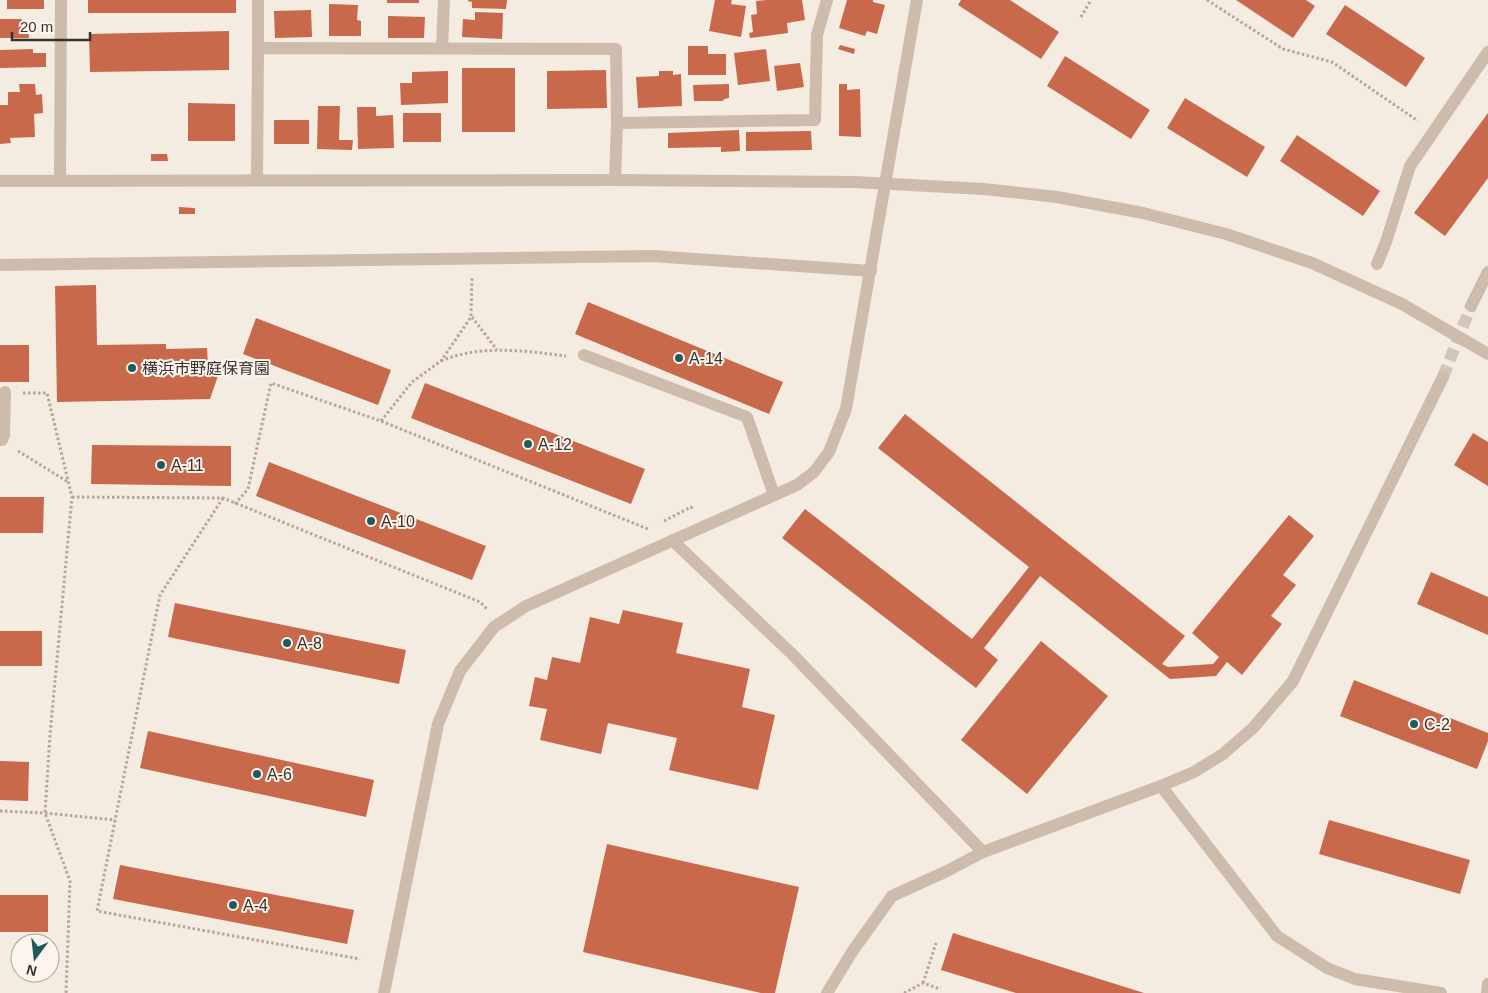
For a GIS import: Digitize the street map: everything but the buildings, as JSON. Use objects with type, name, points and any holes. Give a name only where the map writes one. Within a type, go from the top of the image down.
[{"type":"street","points":[[60,181],[61,0]]},
{"type":"street","points":[[257,179],[258,0]]},
{"type":"street","points":[[442,48],[444,0]]},
{"type":"street","points":[[617,124],[816,120],[817,35],[827,0]]},
{"type":"street","points":[[388,992],[438,724],[460,671],[494,627],[526,606],[797,485],[814,472],[829,452],[846,409],[917,0]]},
{"type":"street","points":[[258,48],[616,49],[617,124],[615,180]]},
{"type":"street","points":[[1377,264],[1386,242],[1410,166],[1488,52]]},
{"type":"street","points":[[0,181],[257,179],[615,180],[854,182],[984,189],[1057,198],[1143,213],[1226,234],[1312,263],[1393,300],[1488,354]]},
{"type":"street","points":[[0,265],[652,256],[871,271]]},
{"type":"street","points":[[1472,306],[1488,272]]},
{"type":"street","points":[[584,356],[747,417],[774,495]]},
{"type":"street","points":[[827,993],[852,952],[892,896],[983,852],[1194,772],[1223,754],[1252,728],[1293,681],[1443,377]]},
{"type":"street","points":[[1,440],[4,435],[5,392]]},
{"type":"street","points":[[672,540],[792,654],[983,852]]},
{"type":"street","points":[[1161,786],[1277,936],[1326,968],[1355,980],[1441,993]]},
{"type":"street","points":[[1487,993],[1488,984]]},
{"type":"path","points":[[1080,17],[1091,0]]},
{"type":"path","points":[[1207,0],[1283,49],[1332,62],[1433,131]]},
{"type":"path","points":[[441,361],[472,317],[472,286]]},
{"type":"path","points":[[472,317],[498,350]]},
{"type":"path","points":[[382,421],[412,382],[441,361],[456,354],[498,350],[584,356]]},
{"type":"path","points":[[235,504],[248,489],[271,383],[382,421],[647,529],[691,508],[711,523]]},
{"type":"path","points":[[5,392],[47,394],[72,496],[50,735],[45,813],[70,881],[66,993]]},
{"type":"path","points":[[1,440],[69,482]]},
{"type":"path","points":[[72,496],[223,498],[480,602],[500,623]]},
{"type":"path","points":[[223,498],[160,595],[98,912],[360,959]]},
{"type":"path","points":[[0,811],[116,820]]},
{"type":"path","points":[[904,993],[923,983],[936,943]]},
{"type":"path","points":[[923,983],[937,988],[941,987]]},
{"type":"tunnel","points":[[1443,377],[1471,306]]},
{"type":"place","name":"A-14","points":[[679,358]]},
{"type":"place","name":"横浜市野庭保育園","points":[[132,368]]},
{"type":"place","name":"A-12","points":[[528,444]]},
{"type":"place","name":"A-11","points":[[161,465]]},
{"type":"place","name":"A-10","points":[[371,521]]},
{"type":"place","name":"A-8","points":[[287,643]]},
{"type":"place","name":"C-2","points":[[1414,724]]},
{"type":"place","name":"A-6","points":[[257,774]]},
{"type":"place","name":"A-4","points":[[233,905]]}]
